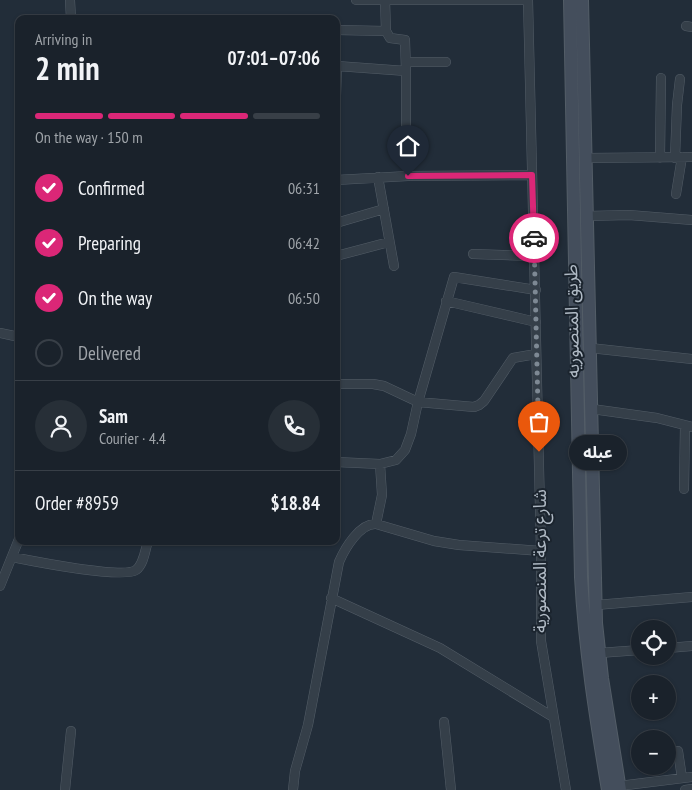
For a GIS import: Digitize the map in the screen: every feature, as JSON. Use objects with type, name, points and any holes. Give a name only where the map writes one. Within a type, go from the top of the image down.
[{"type":"main road","name":"طريق المنصوريه","points":[[570,0],[577,50],[585,158],[592,409],[588,577],[583,618],[591,686],[616,789]]},
{"type":"main road","name":"طريق المنصوريه","points":[[582,0],[577,50],[588,577],[596,605],[599,653],[616,789]]},
{"type":"street","points":[[70,0],[71,15]]},
{"type":"street","points":[[356,0],[528,0]]},
{"type":"street","points":[[385,0],[386,30],[390,38],[405,40],[406,146]]},
{"type":"street","name":"شارع ترعة المنصورية","points":[[528,0],[541,551],[540,642],[566,790]]},
{"type":"street","points":[[340,30],[386,30]]},
{"type":"street","points":[[340,66],[406,66],[446,62]]},
{"type":"street","points":[[660,158],[662,78]]},
{"type":"street","points":[[676,194],[679,157],[676,114],[680,79]]},
{"type":"street","points":[[585,158],[692,157]]},
{"type":"street","points":[[340,180],[378,177],[532,175]]},
{"type":"street","points":[[378,177],[394,266]]},
{"type":"street","points":[[340,222],[384,209]]},
{"type":"street","points":[[587,216],[629,215],[692,220]]},
{"type":"street","points":[[340,255],[389,242]]},
{"type":"street","points":[[473,254],[534,256]]},
{"type":"street","points":[[340,462],[380,464],[396,460],[405,450],[411,434],[452,279],[456,277],[536,290]]},
{"type":"street","points":[[446,301],[536,322]]},
{"type":"street","points":[[0,333],[15,336]]},
{"type":"street","points":[[590,348],[692,359]]},
{"type":"street","points":[[340,384],[384,386],[418,402],[480,405],[513,358],[536,354]]},
{"type":"street","points":[[592,409],[657,418],[688,426],[684,489]]},
{"type":"street","points":[[376,524],[382,495],[380,464]]},
{"type":"street","points":[[293,790],[295,771],[310,716],[331,598],[343,553],[364,527],[368,524],[376,524],[442,542],[541,551]]},
{"type":"street","points":[[0,586],[17,545]]},
{"type":"street","points":[[12,557],[75,568],[129,572],[140,566],[147,545]]},
{"type":"street","points":[[596,605],[692,597]]},
{"type":"street","points":[[331,598],[440,648],[553,717]]},
{"type":"street","points":[[676,647],[692,646]]},
{"type":"street","points":[[599,653],[631,651]]},
{"type":"street","points":[[444,722],[451,790]]},
{"type":"street","points":[[65,790],[71,731]]},
{"type":"street","points":[[616,789],[687,778],[678,751]]},
{"type":"street","points":[[685,790],[692,789]]},
{"type":"way so far","points":[[534,238],[539,452]]},
{"type":"place","name":"عبله","points":[[539,452]]},
{"type":"route","points":[[408,176],[532,175],[534,238]]}]
